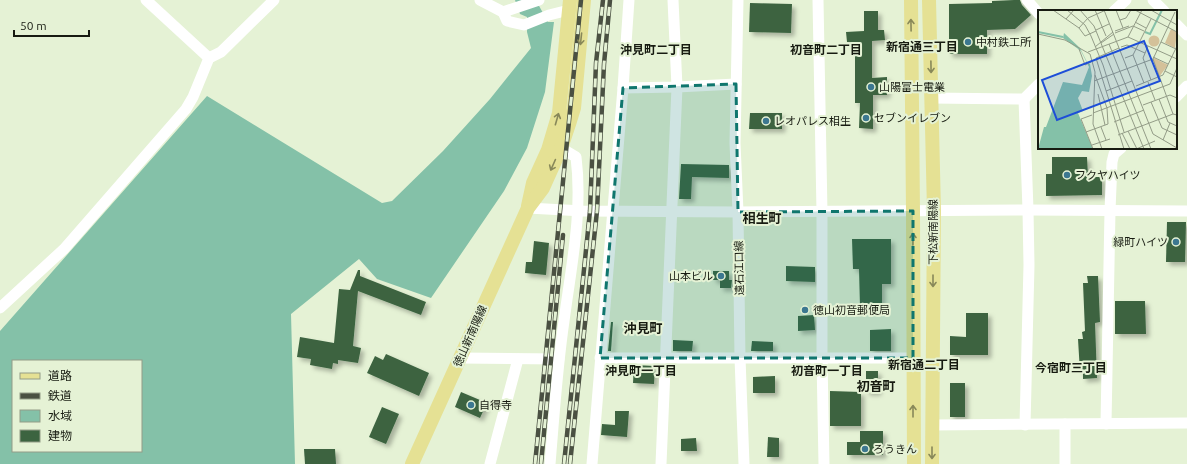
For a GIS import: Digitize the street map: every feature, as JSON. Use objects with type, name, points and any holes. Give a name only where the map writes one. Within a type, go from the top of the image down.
[{"type":"main road","name":"徳山新南陽線","points":[[412,464],[528,208],[543,188],[561,148],[574,108],[584,0]]},
{"type":"main road","name":"下松新南陽線","points":[[911,0],[914,211],[914,464]]},
{"type":"main road","name":"下松新南陽線","points":[[929,0],[934,211],[932,464]]},
{"type":"main road","name":"徳山新南陽線","points":[[528,208],[533,183],[548,150],[559,113],[570,5]]},
{"type":"street","points":[[146,0],[209,58]]},
{"type":"street","points":[[0,308],[64,249],[186,109],[193,97],[209,58],[221,52],[274,0]]},
{"type":"street","points":[[480,0],[497,7],[515,9],[538,0]]},
{"type":"street","points":[[592,464],[629,0]]},
{"type":"street","points":[[661,464],[677,87],[673,0]]},
{"type":"street","name":"遠石江口線","points":[[738,0],[735,143],[744,464]]},
{"type":"street","points":[[818,0],[822,212],[824,464]]},
{"type":"street","points":[[1027,0],[1038,13]]},
{"type":"street","points":[[1115,10],[1126,0]]},
{"type":"street","points":[[1153,0],[1163,10]]},
{"type":"street","points":[[497,7],[507,21],[524,25],[570,5]]},
{"type":"street","points":[[1177,25],[1187,35]]},
{"type":"street","points":[[623,88],[736,84]]},
{"type":"street","points":[[931,98],[1024,99],[1038,85]]},
{"type":"street","points":[[1177,96],[1187,86]]},
{"type":"street","points":[[1024,99],[1029,265],[1025,425]]},
{"type":"street","points":[[550,464],[559,359],[578,211],[579,178],[576,157],[561,148]]},
{"type":"street","points":[[1106,424],[1112,162],[1114,154],[1120,149]]},
{"type":"street","points":[[528,208],[578,211],[672,212],[1028,210],[1187,211]]},
{"type":"street","points":[[460,358],[559,359]]},
{"type":"street","points":[[600,358],[913,358]]},
{"type":"street","points":[[490,464],[518,359]]},
{"type":"street","points":[[932,425],[1187,423]]},
{"type":"street","points":[[1065,424],[1065,464]]},
{"type":"highlighted area","points":[[736,84],[738,212],[913,211],[913,358],[600,358],[623,88]]},
{"type":"water","points":[[515,0],[533,0],[538,4],[548,22],[554,22],[545,92],[527,148],[504,191],[431,298],[377,279],[359,259],[291,314],[295,464],[0,464],[0,331],[207,96],[382,203],[392,201],[443,151],[490,99],[531,48],[527,32],[527,17],[520,14]]},
{"type":"building","points":[[1020,0],[1022,5],[1031,15],[1015,29],[987,30],[987,54],[949,54],[949,4],[992,3],[992,1]]},
{"type":"building","points":[[750,3],[792,4],[791,33],[749,32]]},
{"type":"building","points":[[864,11],[878,11],[878,30],[884,30],[885,40],[872,41],[872,78],[887,77],[887,95],[873,95],[873,129],[859,128],[860,103],[855,103],[855,42],[847,42],[846,32],[864,31]]},
{"type":"building","name":"レオパレス相生","points":[[750,113],[782,113],[782,129],[749,129]]},
{"type":"building","name":"フクヤハイツ","points":[[1052,157],[1087,157],[1088,177],[1102,177],[1102,195],[1046,196],[1046,174],[1052,174]]},
{"type":"building","points":[[681,164],[729,165],[729,178],[692,177],[691,199],[679,199]]},
{"type":"building","name":"緑町ハイツ","points":[[1167,222],[1186,222],[1185,262],[1166,262]]},
{"type":"building","points":[[852,239],[891,239],[891,284],[882,284],[882,303],[872,303],[873,307],[860,307],[859,269],[853,269]]},
{"type":"building","points":[[534,241],[549,243],[546,275],[525,273],[526,262],[532,262]]},
{"type":"building","points":[[786,266],[815,267],[815,282],[786,281]]},
{"type":"building","points":[[358,270],[360,270],[360,276],[426,302],[421,315],[358,291],[353,346],[361,348],[358,363],[338,360],[338,364],[333,363],[332,369],[310,365],[311,359],[297,357],[300,337],[334,343],[339,289],[350,290]]},
{"type":"building","name":"山本ビル","points":[[713,271],[729,271],[729,280],[732,280],[731,288],[720,288],[720,280],[713,280]]},
{"type":"building","points":[[1087,276],[1098,276],[1100,322],[1095,323],[1097,378],[1083,379],[1083,372],[1080,372],[1078,339],[1083,339],[1082,332],[1085,331],[1083,283],[1088,283]]},
{"type":"building","points":[[1115,301],[1145,301],[1146,334],[1115,334]]},
{"type":"building","points":[[966,313],[988,313],[988,355],[950,355],[950,336],[966,337]]},
{"type":"building","points":[[814,315],[815,330],[798,331],[798,316]]},
{"type":"building","points":[[611,322],[613,322],[611,351],[608,351]]},
{"type":"building","points":[[891,329],[891,351],[870,351],[870,330]]},
{"type":"building","points":[[673,340],[693,341],[692,351],[673,351]]},
{"type":"building","points":[[752,341],[773,342],[773,351],[751,351]]},
{"type":"building","points":[[386,354],[429,373],[419,396],[367,373],[375,356],[383,360]]},
{"type":"building","points":[[634,365],[655,366],[654,384],[633,383]]},
{"type":"building","points":[[866,371],[878,371],[878,392],[866,392]]},
{"type":"building","points":[[775,376],[775,393],[753,393],[753,377]]},
{"type":"building","points":[[950,383],[965,383],[965,417],[950,417]]},
{"type":"building","points":[[830,391],[861,392],[861,426],[830,426]]},
{"type":"building","name":"自得寺","points":[[461,392],[487,403],[480,418],[455,407]]},
{"type":"building","points":[[382,407],[399,414],[386,444],[369,437]]},
{"type":"building","points":[[615,411],[629,411],[627,437],[601,435],[602,424],[615,425]]},
{"type":"building","name":"ろうきん","points":[[860,431],[883,431],[883,455],[847,455],[847,442],[860,442]]},
{"type":"building","points":[[768,437],[779,438],[779,457],[767,457]]},
{"type":"building","points":[[696,438],[697,451],[681,451],[681,439]]},
{"type":"building","points":[[304,449],[335,449],[336,464],[305,464]]},
{"type":"railway","points":[[535,464],[581,0]]},
{"type":"railway","points":[[564,464],[590,211],[596,63],[603,0]]},
{"type":"railway","points":[[570,464],[597,211],[604,64],[610,0]]},
{"type":"railway","points":[[541,464],[563,235]]},
{"type":"place","name":"中村鉄工所","points":[[968,42]]},
{"type":"place","name":"山陽富士電業","points":[[871,87]]},
{"type":"place","name":"セブンイレブン","points":[[866,118]]},
{"type":"place","name":"レオパレス相生","points":[[766,121]]},
{"type":"place","name":"フクヤハイツ","points":[[1067,175]]},
{"type":"place","name":"緑町ハイツ","points":[[1176,242]]},
{"type":"place","name":"山本ビル","points":[[721,276]]},
{"type":"place","name":"徳山初音郵便局","points":[[805,310]]},
{"type":"place","name":"自得寺","points":[[471,405]]},
{"type":"place","name":"ろうきん","points":[[865,449]]},
{"type":"district","name":"新宿通三丁目","points":[[922,46]]},
{"type":"district","name":"沖見町二丁目","points":[[656,49]]},
{"type":"district","name":"初音町二丁目","points":[[826,49]]},
{"type":"district","name":"相生町","points":[[762,218]]},
{"type":"district","name":"沖見町","points":[[643,328]]},
{"type":"district","name":"新宿通二丁目","points":[[924,364]]},
{"type":"district","name":"今宿町三丁目","points":[[1071,367]]},
{"type":"district","name":"沖見町一丁目","points":[[641,370]]},
{"type":"district","name":"初音町一丁目","points":[[827,370]]},
{"type":"district","name":"初音町","points":[[876,386]]}]
